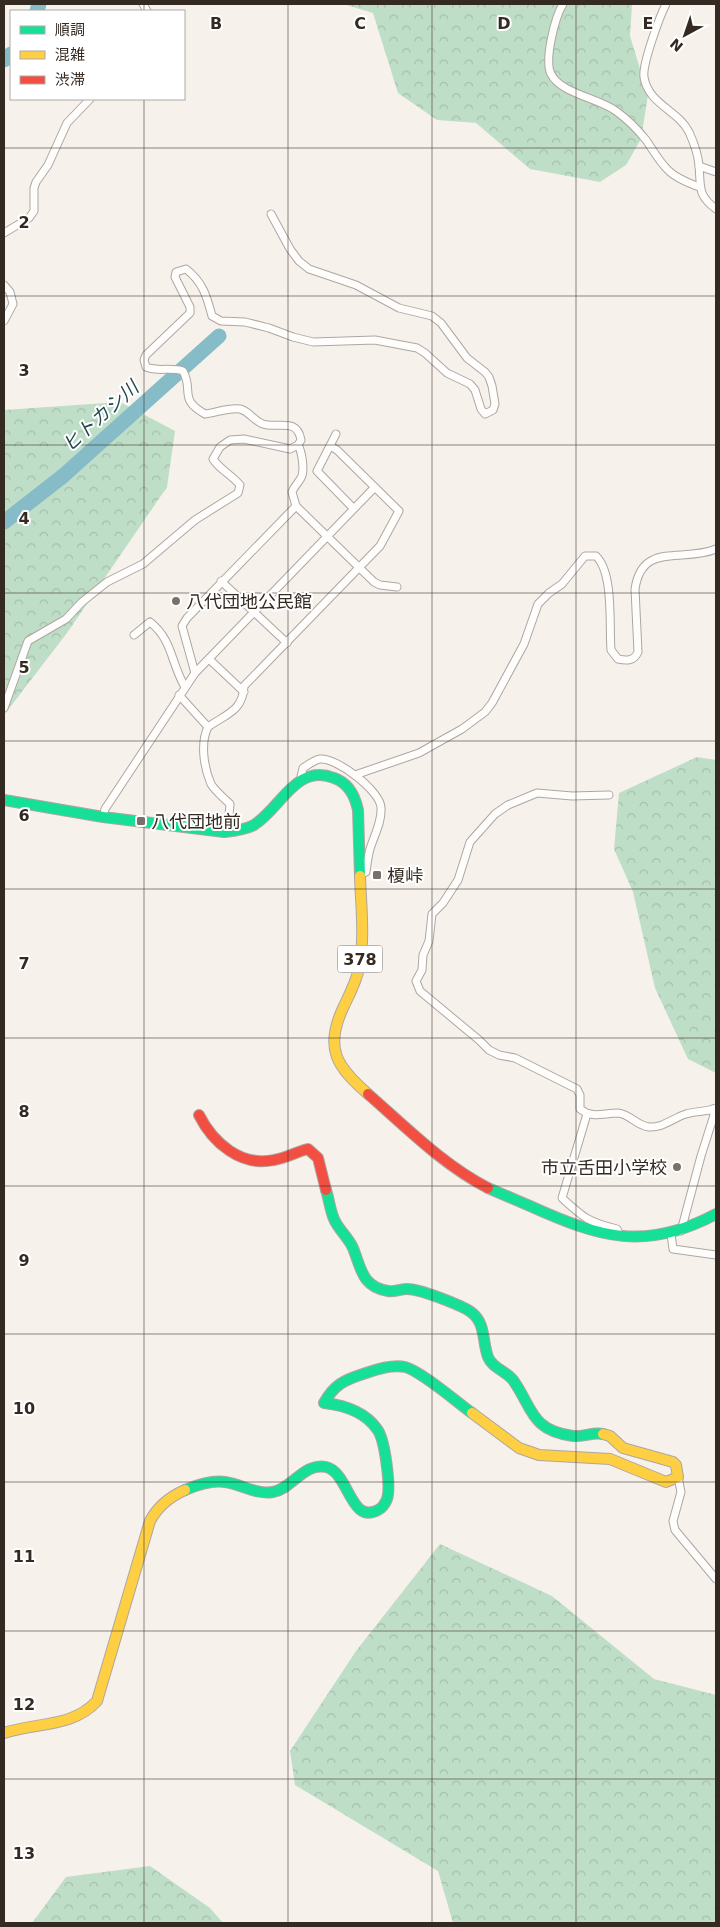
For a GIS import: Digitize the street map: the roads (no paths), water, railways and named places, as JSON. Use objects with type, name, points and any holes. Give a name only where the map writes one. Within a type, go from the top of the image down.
[{"type":"main road","name":"378","points":[[4,800],[103,816],[224,832],[239,831],[253,826],[266,816],[287,790],[300,781],[314,774],[331,775],[347,785],[355,796],[358,810],[362,942],[360,964],[356,980],[334,1033],[334,1047],[338,1062],[349,1076],[464,1174],[495,1191],[569,1223],[591,1231],[620,1236],[648,1237],[681,1231],[716,1214]]},
{"type":"main road","points":[[4,1733],[71,1720],[87,1712],[97,1701],[150,1521],[154,1513],[165,1501],[185,1490],[224,1481],[259,1491],[275,1492],[308,1470],[325,1466],[339,1474],[345,1482],[350,1500],[356,1508],[364,1513],[371,1513],[378,1511],[384,1506],[389,1490],[383,1443],[377,1428],[365,1418],[350,1410],[324,1403],[334,1388],[370,1372],[387,1367],[405,1367],[411,1370],[427,1379],[510,1443],[528,1452],[539,1455],[610,1459],[666,1482],[678,1477],[676,1465],[673,1462],[623,1448],[610,1436],[598,1434],[574,1436],[543,1426],[535,1419],[512,1378],[492,1363],[488,1357],[481,1323],[477,1317],[471,1312],[423,1291],[407,1289],[389,1291],[373,1286],[362,1275],[352,1246],[334,1220],[322,1170],[314,1152],[308,1149],[269,1162],[252,1161],[234,1154],[216,1141],[204,1127],[199,1115]]},
{"type":"street","points":[[563,4],[557,18],[548,61],[553,78],[564,87],[601,102],[615,111],[644,138],[669,171],[699,187]]},
{"type":"street","points":[[666,4],[644,64],[645,83],[656,100],[683,123],[688,130],[696,151],[699,166],[699,187],[702,195],[716,209]]},
{"type":"street","points":[[4,233],[29,218],[34,211],[34,188],[36,182],[48,165],[67,123],[89,100]]},
{"type":"street","points":[[699,166],[716,172]]},
{"type":"street","points":[[4,708],[28,641],[66,619],[82,602],[106,582],[143,564],[195,520],[238,493],[240,485],[234,477],[218,467],[212,459],[220,447],[230,440],[244,439],[290,449],[298,445],[301,440],[300,433],[294,428],[288,425],[262,424],[241,409],[230,409],[205,414],[195,409],[188,400],[186,376],[183,371],[174,368],[151,369],[146,367],[144,360],[146,356],[190,313],[190,307],[175,277],[176,272],[186,269],[194,275],[205,290],[212,316],[215,319],[245,322],[313,342],[374,340],[406,345],[425,353],[447,373],[470,384],[475,390],[481,409],[485,414],[493,410],[495,404],[492,386],[485,372],[467,358],[441,323],[432,316],[399,308],[356,285],[309,269],[299,261],[290,249],[271,214]]},
{"type":"street","points":[[4,285],[10,292],[13,304],[4,321]]},
{"type":"street","points":[[336,434],[317,471],[353,508]]},
{"type":"street","points":[[298,445],[303,471],[302,477],[292,492],[292,498],[296,506],[374,582],[380,585],[397,587]]},
{"type":"street","points":[[224,832],[229,816],[230,804],[212,786],[210,780],[204,750],[204,735],[208,727],[238,706],[242,701],[244,686],[380,546],[399,511],[337,450],[330,446]]},
{"type":"street","points":[[103,816],[105,809],[195,673],[374,488]]},
{"type":"street","points":[[195,673],[182,626],[221,581],[296,506]]},
{"type":"street","points":[[355,776],[419,753],[462,729],[485,712],[492,703],[524,644],[538,604],[562,584],[585,556],[596,556],[604,566],[607,583],[611,650],[618,659],[624,660],[635,658],[638,652],[635,589],[636,579],[642,567],[652,558],[694,555],[716,549]]},
{"type":"street","points":[[221,581],[286,643]]},
{"type":"street","points":[[134,635],[150,622],[160,630],[185,687]]},
{"type":"street","points":[[209,659],[244,692]]},
{"type":"street","points":[[179,695],[208,727]]},
{"type":"street","points":[[300,781],[302,768],[318,759],[329,760],[355,776],[374,793],[382,806],[380,821],[369,852],[366,872],[359,875]]},
{"type":"street","points":[[608,795],[572,796],[537,793],[508,805],[495,814],[470,842],[458,880],[443,903],[432,914],[430,941],[423,955],[422,970],[416,980],[420,992],[480,1040],[489,1050],[499,1055],[515,1058],[577,1089],[580,1109],[587,1114],[596,1116],[619,1113],[641,1125],[651,1127],[661,1126],[683,1115],[699,1110],[715,1109],[681,1231]]},
{"type":"street","points":[[587,1114],[562,1198],[585,1219],[595,1224],[617,1229],[620,1236]]},
{"type":"street","points":[[671,1234],[673,1249],[716,1255]]},
{"type":"street","points":[[678,1477],[681,1492],[673,1521],[675,1530],[716,1578]]},
{"type":"waterway","points":[[37,10],[39,4]]},
{"type":"waterway","points":[[4,60],[10,55]]},
{"type":"waterway","name":"ヒトカシ川","points":[[4,522],[63,476],[219,336]]},
{"type":"place","name":"八代団地公民館","points":[[176,601]]},
{"type":"place","name":"八代団地前","points":[[141,821]]},
{"type":"place","name":"榎峠","points":[[377,875]]},
{"type":"place","name":"市立舌田小学校","points":[[677,1167]]}]
